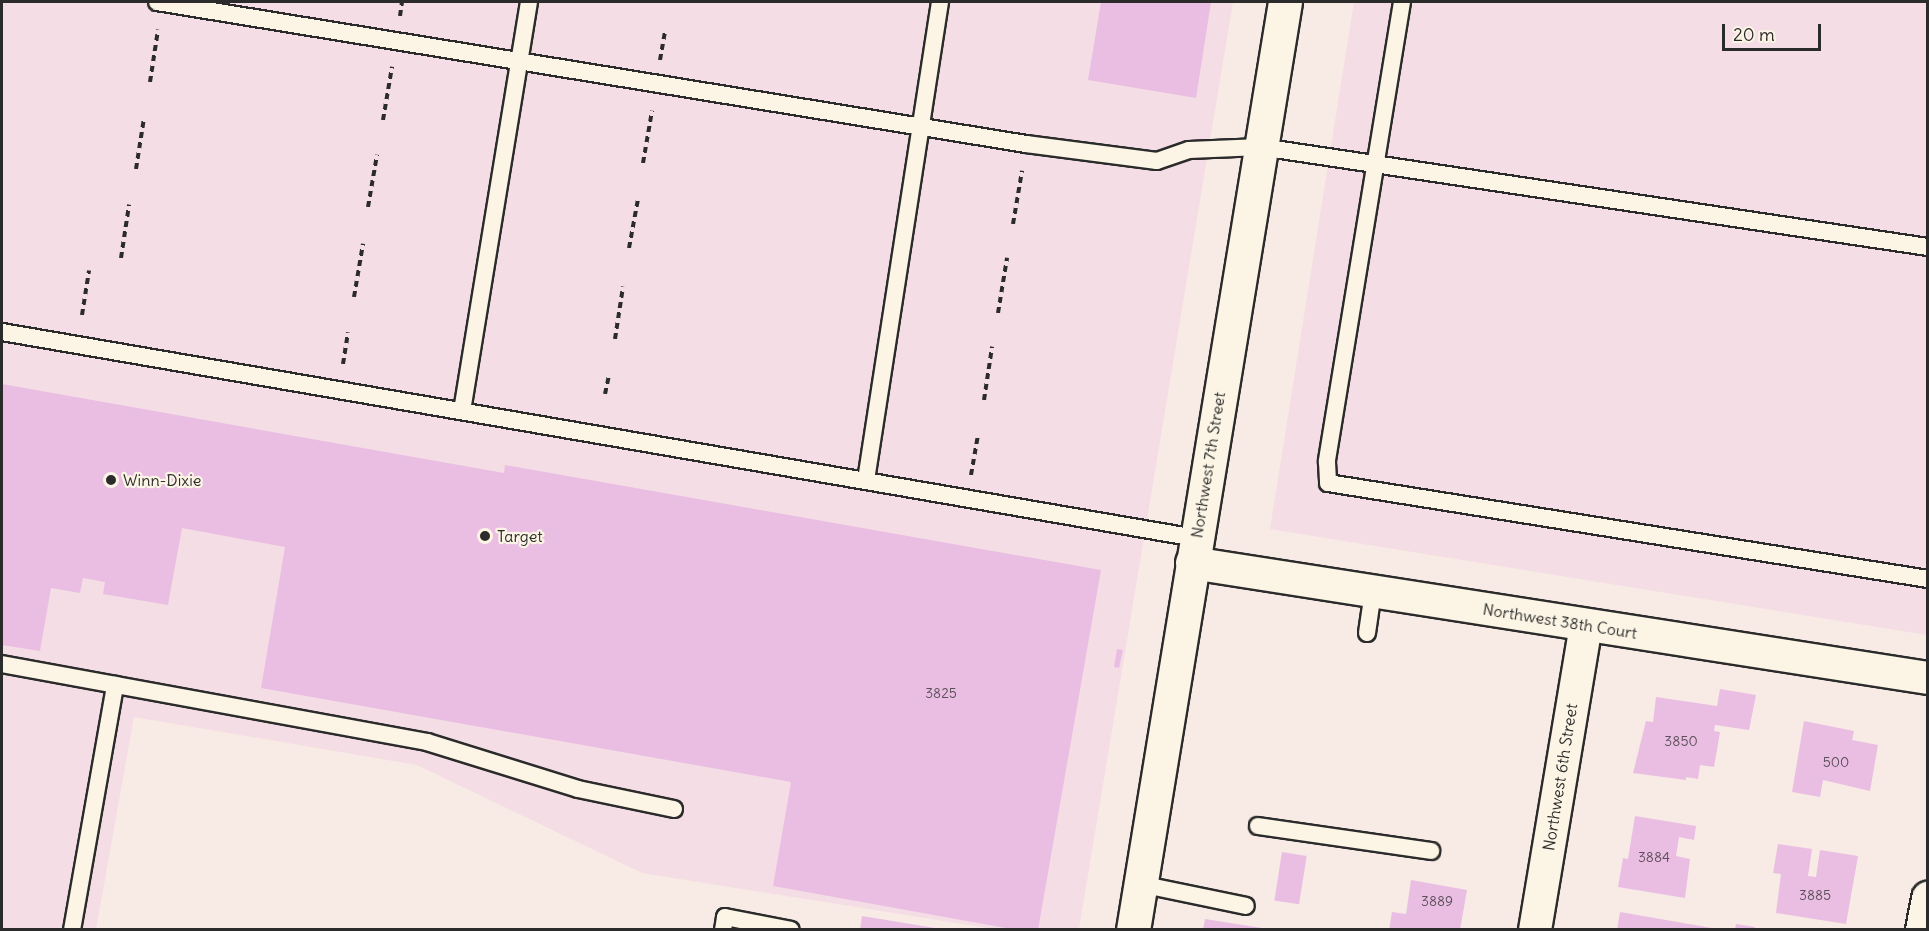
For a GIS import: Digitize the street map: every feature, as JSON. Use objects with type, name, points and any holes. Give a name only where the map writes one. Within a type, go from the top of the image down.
[{"type":"main road","name":"Northwest 7th Street","points":[[1133,930],[1284,2]]},
{"type":"street","name":"Northwest 38th Court","points":[[1194,550],[1373,592],[1928,678]]},
{"type":"street","name":"Northwest 6th Street","points":[[1535,930],[1586,625]]},
{"type":"street","points":[[1922,930],[1928,898]]},
{"type":"lane","points":[[157,2],[921,127],[1149,161],[1208,148],[1261,147],[1928,247]]},
{"type":"lane","points":[[462,411],[529,2]]},
{"type":"lane","points":[[866,480],[940,2]]},
{"type":"lane","points":[[1402,2],[1327,462],[1328,483],[1928,579]]},
{"type":"lane","points":[[2,332],[866,480],[1194,550]]},
{"type":"lane","points":[[1367,633],[1373,592]]},
{"type":"lane","points":[[2,664],[427,742],[578,789],[674,809]]},
{"type":"lane","points":[[72,930],[115,685]]},
{"type":"lane","points":[[1258,826],[1431,851]]},
{"type":"lane","points":[[1140,884],[1246,906]]},
{"type":"lane","points":[[723,930],[725,917],[791,930]]},
{"type":"path","points":[[400,18],[402,2]]},
{"type":"path","points":[[150,82],[158,30]]},
{"type":"path","points":[[660,61],[665,31]]},
{"type":"path","points":[[383,120],[392,67]]},
{"type":"path","points":[[644,163],[652,111]]},
{"type":"path","points":[[136,169],[144,118]]},
{"type":"path","points":[[368,207],[377,155]]},
{"type":"path","points":[[1013,224],[1022,171]]},
{"type":"path","points":[[629,248],[638,199]]},
{"type":"path","points":[[122,258],[129,205]]},
{"type":"path","points":[[354,297],[363,244]]},
{"type":"path","points":[[999,313],[1007,258]]},
{"type":"path","points":[[82,315],[89,271]]},
{"type":"path","points":[[615,339],[623,287]]},
{"type":"path","points":[[343,364],[348,332]]},
{"type":"path","points":[[984,400],[992,347]]},
{"type":"path","points":[[605,394],[609,375]]},
{"type":"path","points":[[971,479],[978,435]]},
{"type":"shaded area","points":[[2,2],[1233,2],[1079,929],[994,929],[642,873],[417,765],[134,717],[96,929],[2,930]]},
{"type":"shaded area","points":[[1354,2],[1927,2],[1927,635],[1270,529]]},
{"type":"building","points":[[1101,2],[1211,2],[1196,98],[1088,80]]},
{"type":"building","points":[[2,384],[504,473],[505,465],[1101,570],[1038,930],[1017,930],[773,886],[791,782],[261,688],[285,547],[182,528],[168,605],[103,594],[105,582],[83,578],[80,593],[51,588],[40,651],[2,645]]},
{"type":"building","points":[[1117,649],[1123,650],[1119,668],[1114,667]]},
{"type":"building","points":[[1720,689],[1756,695],[1749,730],[1715,725],[1714,731],[1720,732],[1714,767],[1700,765],[1698,779],[1686,777],[1686,780],[1633,773],[1646,721],[1653,722],[1656,697],[1717,706]]},
{"type":"building","points":[[1804,721],[1854,731],[1852,740],[1878,745],[1870,791],[1823,780],[1820,797],[1792,792]]},
{"type":"building","points":[[1635,816],[1696,826],[1694,840],[1679,837],[1676,856],[1690,859],[1685,898],[1618,887],[1623,858],[1628,859]]},
{"type":"building","points":[[1778,844],[1812,849],[1808,876],[1816,877],[1820,850],[1858,856],[1846,924],[1776,913],[1781,874],[1773,873]]},
{"type":"building","points":[[1282,852],[1307,856],[1299,904],[1274,900]]},
{"type":"building","points":[[1411,880],[1467,890],[1460,930],[1389,930],[1392,912],[1406,914]]},
{"type":"building","points":[[1620,912],[1712,928],[1712,930],[1617,930]]},
{"type":"building","points":[[862,916],[935,928],[934,930],[860,930]]},
{"type":"building","points":[[1205,919],[1262,928],[1262,930],[1203,930]]},
{"type":"building","points":[[1736,924],[1755,927],[1755,930],[1735,930]]},
{"type":"place","name":"Winn-Dixie","points":[[111,480]]},
{"type":"place","name":"Target","points":[[485,536]]}]
